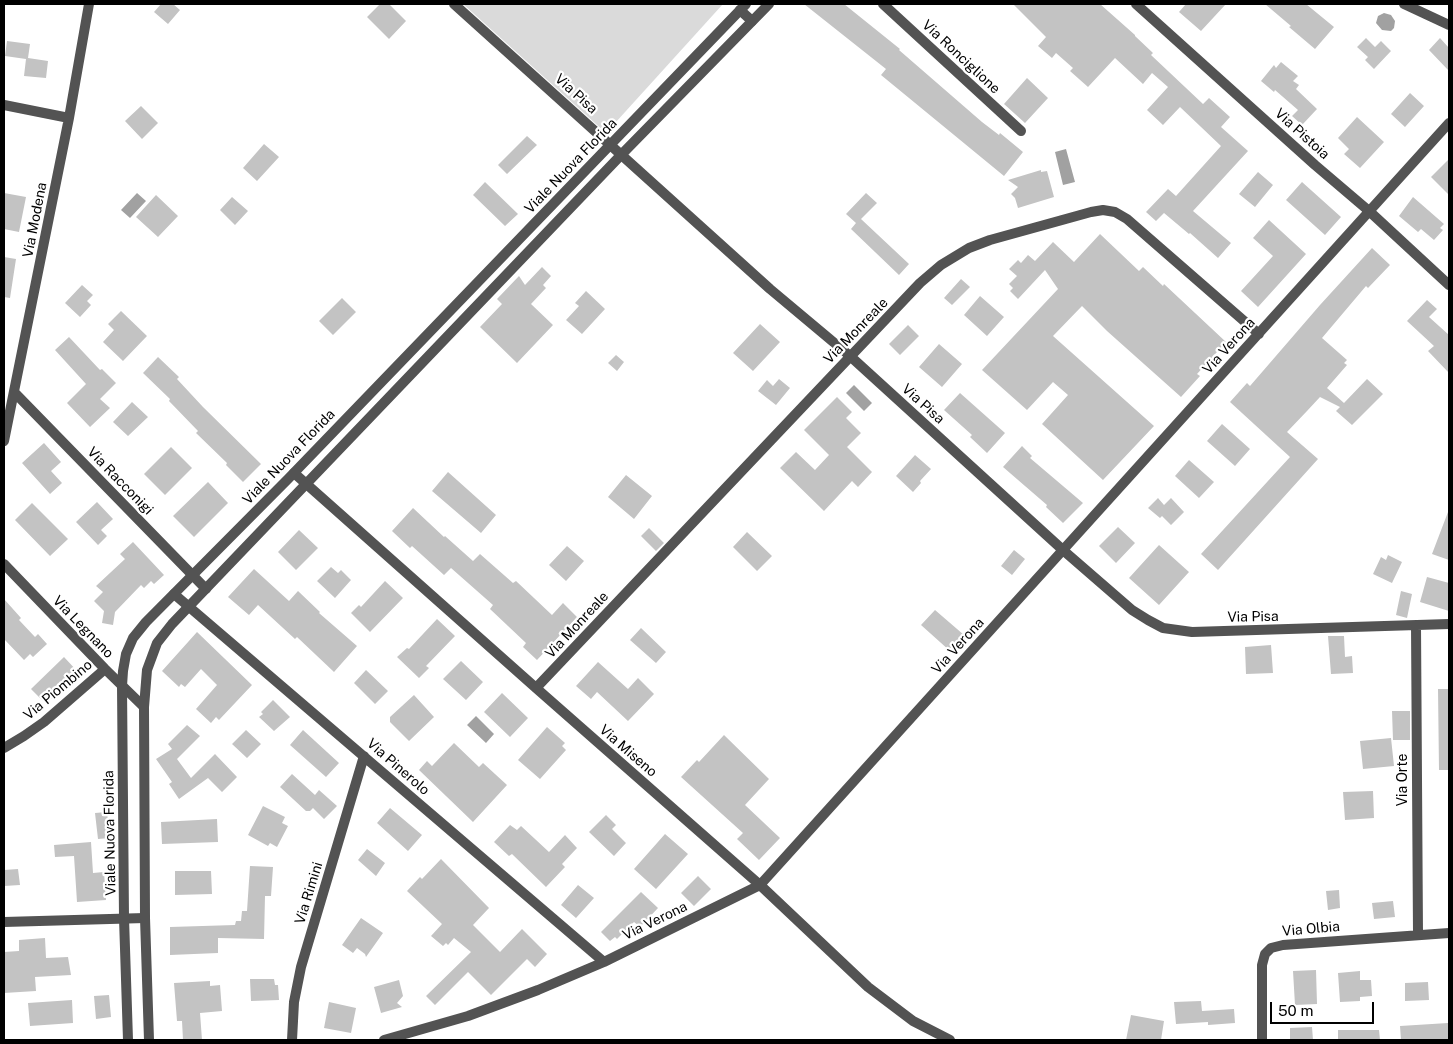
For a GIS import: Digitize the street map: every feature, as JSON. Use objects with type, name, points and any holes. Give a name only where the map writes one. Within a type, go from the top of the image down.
[{"type":"street","name":"Via Modena","points":[[4,441],[70,118],[89,4]]},
{"type":"street","name":"Via Pisa","points":[[454,4],[770,289],[850,356],[1064,551],[1136,613],[1158,625],[1192,632],[1449,624]]},
{"type":"street","name":"Viale Nuova Florida","points":[[149,1040],[145,918],[144,707],[147,670],[154,649],[168,629],[188,607],[622,154],[769,4]]},
{"type":"street","name":"Via Ronciglione","points":[[883,4],[1022,131]]},
{"type":"street","name":"Via Pistoia","points":[[1136,4],[1369,211],[1449,285]]},
{"type":"street","points":[[1404,4],[1449,25]]},
{"type":"street","points":[[743,7],[752,21]]},
{"type":"street","name":"Viale Nuova Florida","points":[[128,1040],[124,918],[122,686],[125,659],[133,638],[146,622],[294,472],[743,7]]},
{"type":"street","points":[[4,105],[70,118]]},
{"type":"street","name":"Via Verona","points":[[384,1040],[494,1007],[604,962],[760,885],[1449,123]]},
{"type":"street","name":"Via Monreale","points":[[536,688],[920,283],[934,270],[968,248],[1084,214],[1103,210],[1115,212],[1124,217],[1259,334]]},
{"type":"street","name":"Via Racconigi","points":[[14,392],[206,589]]},
{"type":"street","name":"Via Miseno","points":[[294,472],[760,885],[880,996],[914,1021],[950,1040]]},
{"type":"street","name":"Via Legnano","points":[[4,564],[144,707]]},
{"type":"street","name":"Via Pinerolo","points":[[174,594],[604,962]]},
{"type":"street","name":"Via Orte","points":[[1416,626],[1418,934]]},
{"type":"street","name":"Via Piombino","points":[[4,748],[44,722],[105,669]]},
{"type":"street","name":"Via Rimini","points":[[292,1040],[294,1002],[301,968],[364,756]]},
{"type":"street","points":[[4,922],[145,918]]},
{"type":"street","name":"Via Olbia","points":[[1262,1040],[1262,965],[1263,957],[1268,950],[1283,945],[1449,932]]},
{"type":"shaded area","points":[[463,4],[723,4],[606,133]]},
{"type":"shaded area","points":[[1384,13],[1391,15],[1395,21],[1394,28],[1391,31],[1382,30],[1376,23],[1378,16]]},
{"type":"shaded area","points":[[1066,149],[1075,182],[1063,185],[1055,152]]},
{"type":"shaded area","points":[[137,193],[146,201],[130,218],[121,210]]},
{"type":"shaded area","points":[[854,385],[872,403],[864,411],[846,393]]},
{"type":"shaded area","points":[[476,716],[494,734],[486,743],[467,725]]},
{"type":"building","points":[[161,4],[173,4],[180,10],[168,24],[154,12]]},
{"type":"building","points":[[380,4],[389,4],[406,21],[389,39],[367,17]]},
{"type":"building","points":[[804,4],[844,4],[900,49],[982,122],[999,135],[1000,133],[1023,152],[1004,176],[881,75],[886,69]]},
{"type":"building","points":[[1013,4],[1100,4],[1135,35],[1153,53],[1151,55],[1203,104],[1209,98],[1230,117],[1221,127],[1248,151],[1193,211],[1231,243],[1218,258],[1164,213],[1156,221],[1146,212],[1168,189],[1176,196],[1221,146],[1180,107],[1163,125],[1147,110],[1168,87],[1152,73],[1143,84],[1115,58],[1088,87],[1070,71],[1073,68],[1056,53],[1052,58],[1038,46],[1046,37]]},
{"type":"building","points":[[1186,4],[1226,4],[1201,31],[1179,12]]},
{"type":"building","points":[[1265,4],[1306,4],[1334,27],[1315,49]]},
{"type":"building","points":[[1366,38],[1375,47],[1381,41],[1391,51],[1374,69],[1365,60],[1368,57],[1357,47]]},
{"type":"building","points":[[1440,38],[1449,48],[1449,71],[1429,50]]},
{"type":"building","points":[[7,41],[30,44],[28,58],[48,61],[46,78],[24,76],[26,59],[5,56]]},
{"type":"building","points":[[1281,62],[1298,76],[1293,81],[1299,85],[1296,89],[1317,109],[1302,125],[1292,116],[1298,110],[1275,90],[1274,92],[1261,81],[1274,65],[1276,68]]},
{"type":"building","points":[[1027,78],[1048,98],[1025,123],[1004,104]]},
{"type":"building","points":[[1410,93],[1424,106],[1405,127],[1391,114]]},
{"type":"building","points":[[141,106],[158,123],[142,139],[125,121]]},
{"type":"building","points":[[1357,117],[1384,142],[1360,168],[1344,154],[1349,149],[1338,138]]},
{"type":"building","points":[[527,136],[537,145],[507,174],[498,165]]},
{"type":"building","points":[[264,144],[279,157],[257,181],[243,168]]},
{"type":"building","points":[[1449,159],[1449,195],[1431,177]]},
{"type":"building","points":[[1041,170],[1041,172],[1047,171],[1054,197],[1018,208],[1015,198],[1011,194],[1018,187],[1008,180]]},
{"type":"building","points":[[1258,172],[1273,185],[1255,207],[1239,194]]},
{"type":"building","points":[[485,182],[518,214],[505,226],[473,195]]},
{"type":"building","points":[[1302,182],[1341,217],[1325,235],[1286,200]]},
{"type":"building","points":[[4,193],[26,197],[19,232],[4,229]]},
{"type":"building","points":[[866,193],[877,203],[861,219],[909,264],[899,275],[851,229],[856,223],[846,214]]},
{"type":"building","points":[[156,195],[178,216],[158,237],[136,217]]},
{"type":"building","points":[[232,197],[248,211],[235,225],[220,210]]},
{"type":"building","points":[[1413,197],[1444,224],[1440,228],[1443,230],[1434,240],[1421,229],[1418,232],[1399,216]]},
{"type":"building","points":[[1269,220],[1306,254],[1258,307],[1241,291],[1273,256],[1253,238]]},
{"type":"building","points":[[1100,234],[1139,271],[1143,267],[1163,286],[1164,284],[1226,342],[1197,374],[1200,376],[1181,397],[1082,306],[1053,336],[1154,426],[1103,480],[1042,424],[1068,395],[1053,382],[1027,410],[982,370],[1058,289],[1045,270],[1018,299],[1010,291],[1013,288],[1009,284],[1017,276],[1009,269],[1018,260],[1021,263],[1028,255],[1035,261],[1053,242],[1074,262]]},
{"type":"building","points":[[1372,248],[1390,265],[1368,288],[1366,286],[1322,338],[1347,360],[1344,363],[1347,365],[1327,388],[1344,403],[1367,379],[1383,394],[1352,425],[1336,411],[1340,407],[1320,397],[1287,432],[1318,459],[1218,570],[1201,554],[1290,457],[1230,402],[1247,383],[1250,386]]},
{"type":"building","points":[[4,257],[16,259],[10,298],[4,297]]},
{"type":"building","points":[[542,267],[551,276],[543,285],[546,288],[531,304],[553,325],[517,363],[480,327],[502,304],[497,299],[519,276],[525,285]]},
{"type":"building","points":[[961,279],[970,287],[952,305],[944,298]]},
{"type":"building","points":[[82,285],[93,295],[87,301],[91,305],[80,317],[65,303]]},
{"type":"building","points":[[586,291],[605,309],[582,334],[566,320],[579,306],[575,303]]},
{"type":"building","points":[[980,296],[1004,317],[987,336],[964,315]]},
{"type":"building","points":[[342,298],[356,312],[333,335],[319,321]]},
{"type":"building","points":[[1427,300],[1437,309],[1429,317],[1449,335],[1449,373],[1428,351],[1434,346],[1407,321]]},
{"type":"building","points":[[121,311],[147,336],[123,361],[103,342],[114,330],[108,324]]},
{"type":"building","points":[[760,324],[780,342],[753,371],[733,353]]},
{"type":"building","points":[[908,325],[919,336],[900,355],[889,344]]},
{"type":"building","points":[[69,337],[100,370],[102,369],[116,383],[100,399],[110,408],[90,427],[67,403],[86,384],[55,350]]},
{"type":"building","points":[[939,344],[962,364],[942,387],[919,367]]},
{"type":"building","points":[[616,355],[624,362],[617,371],[608,363]]},
{"type":"building","points":[[158,357],[179,377],[177,379],[203,407],[261,464],[243,482],[226,465],[227,463],[196,433],[198,431],[169,401],[170,399],[143,373]]},
{"type":"building","points":[[779,379],[790,388],[776,405],[758,391],[767,380],[773,386]]},
{"type":"building","points":[[960,393],[1005,433],[987,453],[970,437],[972,435],[944,410]]},
{"type":"building","points":[[837,397],[852,412],[846,418],[861,433],[847,447],[872,472],[858,487],[852,481],[824,511],[780,468],[796,452],[815,470],[829,455],[804,430]]},
{"type":"building","points":[[132,402],[148,417],[128,436],[113,422]]},
{"type":"building","points":[[1222,424],[1250,449],[1235,466],[1207,441]]},
{"type":"building","points":[[44,443],[61,462],[51,471],[62,483],[50,494],[22,463]]},
{"type":"building","points":[[1022,446],[1032,456],[1030,458],[1083,503],[1063,523],[1046,507],[1047,505],[1003,467]]},
{"type":"building","points":[[171,447],[192,468],[165,495],[144,474]]},
{"type":"building","points":[[915,455],[931,469],[913,492],[896,476]]},
{"type":"building","points":[[1189,460],[1214,482],[1199,498],[1175,476]]},
{"type":"building","points":[[448,472],[496,515],[481,533],[432,491]]},
{"type":"building","points":[[626,475],[652,496],[634,519],[608,497]]},
{"type":"building","points":[[208,482],[228,503],[194,537],[173,516]]},
{"type":"building","points":[[1158,498],[1164,505],[1171,498],[1184,512],[1171,525],[1162,516],[1160,518],[1148,508]]},
{"type":"building","points":[[97,502],[113,519],[101,530],[107,536],[98,545],[76,522]]},
{"type":"building","points":[[32,503],[68,539],[50,556],[15,520]]},
{"type":"building","points":[[413,508],[473,561],[480,554],[513,583],[516,581],[552,615],[563,603],[577,617],[537,660],[523,647],[526,643],[490,609],[493,605],[451,568],[444,575],[392,531]]},
{"type":"building","points":[[1449,512],[1449,560],[1432,554]]},
{"type":"building","points":[[1118,527],[1135,543],[1116,563],[1099,546]]},
{"type":"building","points":[[649,528],[664,543],[656,551],[641,536]]},
{"type":"building","points":[[299,530],[318,548],[296,570],[278,552]]},
{"type":"building","points":[[747,532],[772,556],[757,571],[733,547]]},
{"type":"building","points":[[133,542],[164,575],[154,584],[151,581],[144,588],[141,585],[115,612],[113,625],[102,623],[104,611],[94,601],[103,592],[96,586],[125,559],[120,554]]},
{"type":"building","points":[[1159,545],[1189,572],[1159,605],[1129,578]]},
{"type":"building","points":[[567,546],[584,561],[566,581],[549,565]]},
{"type":"building","points":[[1014,550],[1025,559],[1012,575],[1001,566]]},
{"type":"building","points":[[1388,555],[1402,562],[1392,583],[1373,574],[1381,557],[1386,560]]},
{"type":"building","points":[[331,567],[338,573],[341,570],[351,580],[335,598],[317,581]]},
{"type":"building","points":[[254,569],[289,601],[298,591],[319,613],[357,646],[334,672],[297,637],[295,639],[258,605],[249,615],[228,597]]},
{"type":"building","points":[[1427,577],[1449,583],[1449,611],[1420,602]]},
{"type":"building","points":[[385,581],[403,598],[370,632],[351,613],[359,605],[361,607]]},
{"type":"building","points":[[1401,591],[1412,594],[1407,618],[1396,615]]},
{"type":"building","points":[[4,599],[21,618],[19,620],[35,637],[38,634],[47,644],[33,657],[30,654],[24,660],[4,639]]},
{"type":"building","points":[[935,610],[964,635],[950,651],[921,625]]},
{"type":"building","points":[[437,619],[455,636],[426,666],[429,668],[419,678],[397,657],[407,648],[409,649]]},
{"type":"building","points":[[641,628],[666,652],[656,663],[630,640]]},
{"type":"building","points":[[197,632],[252,685],[219,720],[216,717],[211,723],[196,709],[217,685],[201,669],[185,687],[181,684],[179,687],[162,671]]},
{"type":"building","points":[[1328,636],[1344,636],[1345,657],[1352,656],[1353,673],[1331,674]]},
{"type":"building","points":[[1271,645],[1273,673],[1246,674],[1245,647]]},
{"type":"building","points":[[64,657],[78,672],[46,704],[31,689]]},
{"type":"building","points":[[461,661],[483,682],[466,700],[443,679]]},
{"type":"building","points":[[598,662],[628,689],[638,678],[654,694],[628,721],[597,692],[591,699],[576,686]]},
{"type":"building","points":[[366,670],[388,691],[375,704],[354,683]]},
{"type":"building","points":[[1438,689],[1449,689],[1449,770],[1439,770]]},
{"type":"building","points":[[502,693],[528,718],[510,737],[484,712]]},
{"type":"building","points":[[414,695],[434,717],[409,741],[390,722],[390,717]]},
{"type":"building","points":[[273,700],[290,717],[274,731],[259,717],[263,714],[261,712]]},
{"type":"building","points":[[1392,711],[1410,711],[1410,740],[1393,740]]},
{"type":"building","points":[[187,725],[200,736],[177,759],[191,778],[215,754],[237,777],[222,792],[208,778],[179,799],[169,784],[172,782],[156,759],[172,749],[168,744]]},
{"type":"building","points":[[547,727],[565,743],[562,746],[566,750],[540,779],[518,760]]},
{"type":"building","points":[[246,730],[261,744],[247,758],[232,744]]},
{"type":"building","points":[[303,730],[339,763],[326,777],[290,745]]},
{"type":"building","points":[[724,735],[769,779],[745,805],[780,838],[759,860],[737,839],[743,833],[681,777],[697,760],[699,762]]},
{"type":"building","points":[[1391,738],[1394,766],[1363,769],[1360,741]]},
{"type":"building","points":[[454,743],[479,767],[483,763],[507,785],[473,822],[419,770],[427,761],[432,766]]},
{"type":"building","points":[[292,774],[315,795],[319,790],[337,806],[324,819],[313,808],[310,811],[306,811],[280,787]]},
{"type":"building","points":[[1373,791],[1374,818],[1345,820],[1343,792]]},
{"type":"building","points":[[263,806],[285,817],[282,823],[288,826],[277,847],[270,843],[268,846],[248,835]]},
{"type":"building","points":[[390,808],[422,835],[408,851],[377,823]]},
{"type":"building","points":[[107,812],[110,838],[98,839],[95,813]]},
{"type":"building","points":[[606,815],[616,825],[612,829],[626,843],[614,856],[589,832]]},
{"type":"building","points":[[217,819],[218,842],[162,844],[161,822]]},
{"type":"building","points":[[510,825],[517,830],[521,826],[549,852],[565,835],[577,848],[562,864],[565,867],[546,887],[512,854],[509,856],[494,842]]},
{"type":"building","points":[[665,834],[688,854],[656,889],[634,869]]},
{"type":"building","points":[[91,842],[93,873],[104,872],[106,900],[77,902],[74,856],[55,857],[54,845]]},
{"type":"building","points":[[367,849],[385,863],[376,876],[358,860]]},
{"type":"building","points":[[441,859],[489,908],[473,925],[500,952],[522,929],[547,954],[535,967],[527,959],[491,995],[468,972],[435,1005],[426,996],[471,952],[454,938],[448,945],[446,943],[443,946],[431,936],[442,924],[407,891],[420,877],[422,879]]},
{"type":"building","points":[[250,866],[273,867],[271,896],[265,896],[264,939],[218,938],[218,953],[170,955],[170,927],[235,925],[236,921],[241,921],[242,911],[247,911]]},
{"type":"building","points":[[18,869],[20,885],[4,886],[4,870]]},
{"type":"building","points":[[175,871],[211,871],[212,894],[175,895]]},
{"type":"building","points":[[698,876],[711,889],[694,906],[681,893]]},
{"type":"building","points":[[578,885],[594,898],[576,918],[561,905]]},
{"type":"building","points":[[1339,890],[1340,908],[1328,910],[1326,891]]},
{"type":"building","points":[[641,892],[658,908],[640,927],[634,922],[617,939],[615,937],[610,941],[601,932]]},
{"type":"building","points":[[1393,901],[1395,917],[1374,919],[1372,903]]},
{"type":"building","points":[[361,918],[383,933],[366,957],[357,948],[353,953],[342,945]]},
{"type":"building","points":[[45,938],[46,958],[68,957],[71,975],[35,977],[36,991],[4,993],[4,952],[19,951],[19,940]]},
{"type":"building","points":[[1316,970],[1317,1004],[1295,1005],[1293,971]]},
{"type":"building","points":[[1360,971],[1360,980],[1371,980],[1372,996],[1360,997],[1360,1001],[1340,1002],[1338,973]]},
{"type":"building","points":[[250,979],[274,979],[275,985],[278,985],[279,1000],[251,1001]]},
{"type":"building","points":[[399,980],[403,996],[397,1003],[402,1007],[381,1013],[374,987]]},
{"type":"building","points":[[210,981],[210,986],[220,985],[222,1011],[200,1013],[202,1040],[183,1040],[182,1021],[177,1021],[174,983]]},
{"type":"building","points":[[1428,982],[1429,1000],[1405,1001],[1405,983]]},
{"type":"building","points":[[109,995],[111,1017],[96,1019],[94,996]]},
{"type":"building","points":[[72,1000],[73,1023],[30,1026],[28,1003]]},
{"type":"building","points":[[1201,1001],[1202,1011],[1234,1009],[1235,1023],[1208,1025],[1208,1022],[1176,1024],[1174,1002]]},
{"type":"building","points":[[329,1002],[356,1008],[351,1033],[324,1028]]},
{"type":"building","points":[[1131,1015],[1164,1021],[1161,1040],[1126,1040]]},
{"type":"building","points":[[1448,1023],[1449,1040],[1401,1040],[1400,1026]]},
{"type":"building","points":[[1312,1027],[1313,1040],[1290,1040],[1290,1028]]},
{"type":"building","points":[[1338,1030],[1379,1030],[1380,1040],[1338,1040]]}]
